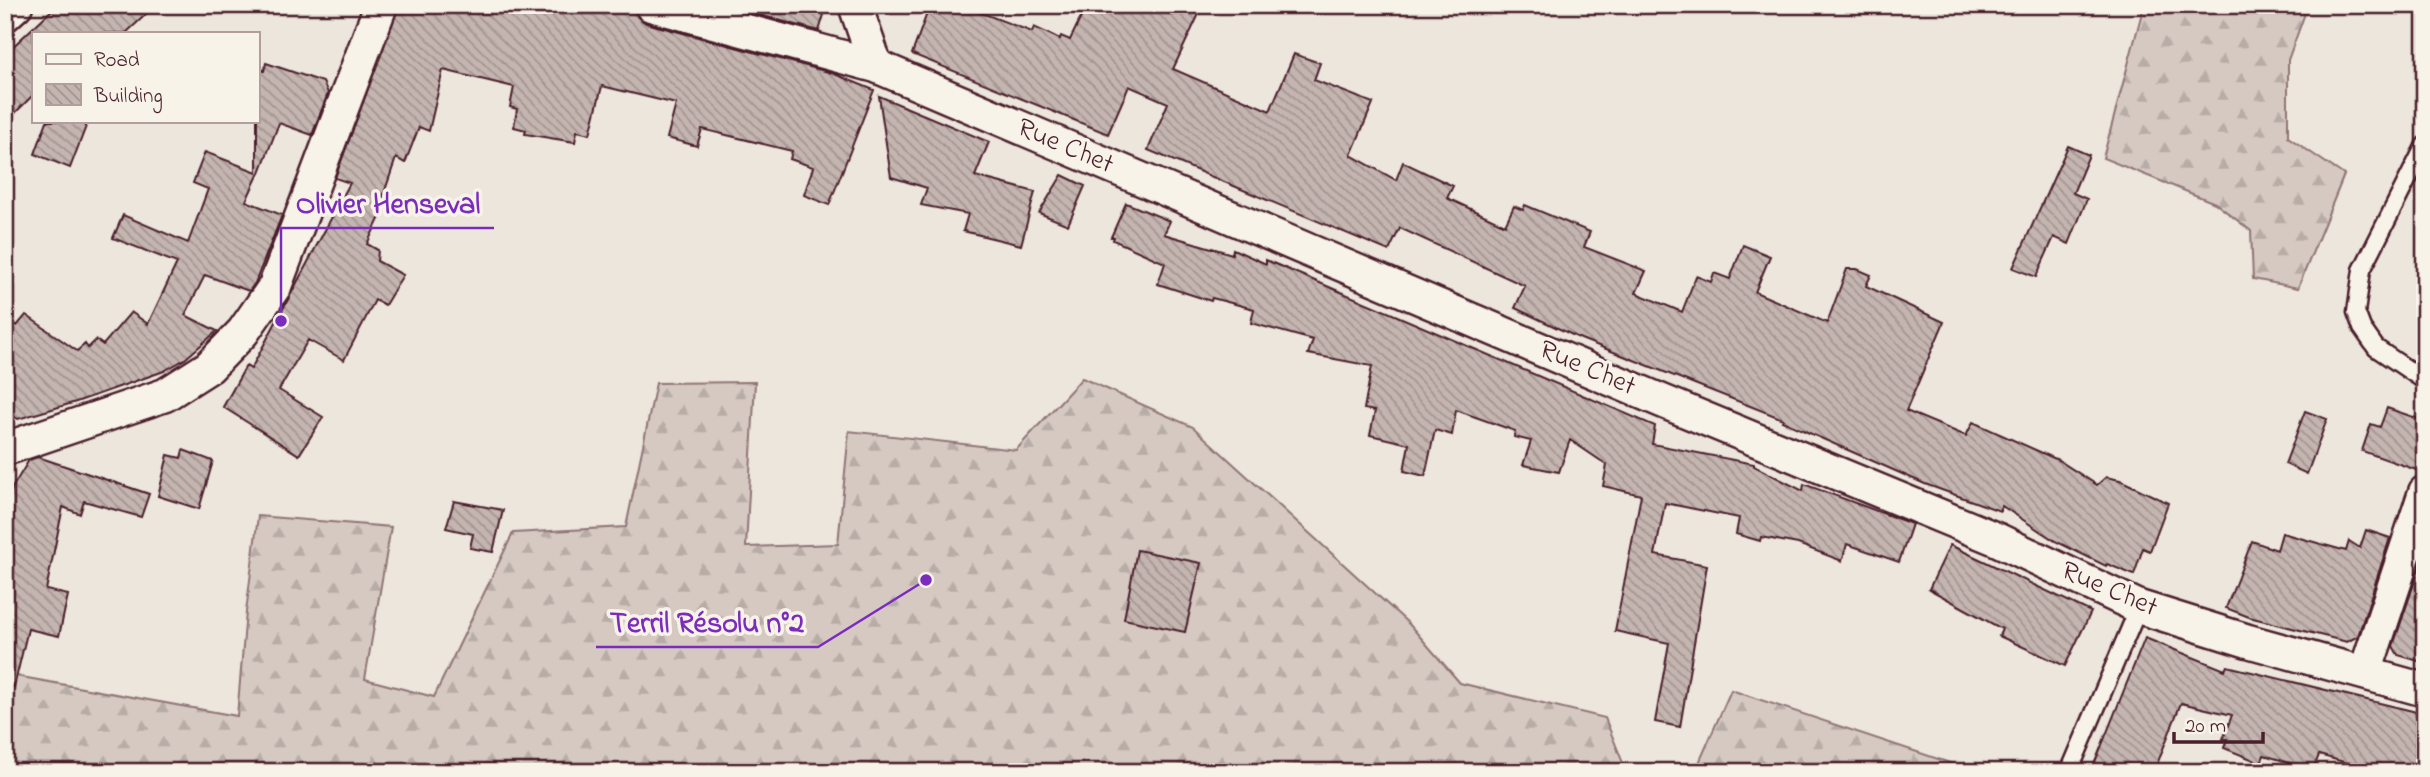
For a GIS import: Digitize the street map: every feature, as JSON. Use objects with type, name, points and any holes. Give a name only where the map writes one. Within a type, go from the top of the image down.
[{"type":"street","points":[[5,15],[16,5]]},
{"type":"street","points":[[5,449],[166,395],[209,367],[243,332],[275,286],[381,5]]},
{"type":"street","name":"Rue Chet","points":[[651,5],[876,66],[1650,396],[1996,539],[2139,607],[2425,690]]},
{"type":"street","points":[[855,5],[876,66]]},
{"type":"street","points":[[2365,673],[2425,492]]},
{"type":"lane","points":[[2425,145],[2362,270],[2356,312],[2362,328],[2376,348],[2425,381]]},
{"type":"lane","points":[[2069,772],[2139,607]]},
{"type":"green space","points":[[2144,5],[2308,5],[2288,60],[2288,137],[2344,175],[2298,288],[2253,279],[2251,231],[2215,203],[2103,158]]},
{"type":"green space","points":[[1082,378],[1193,427],[1409,624],[1460,683],[1605,718],[1625,768],[1634,772],[5,772],[5,674],[237,716],[258,516],[391,527],[365,679],[434,697],[513,533],[626,527],[656,383],[755,382],[746,547],[838,544],[849,431],[1016,450]]},
{"type":"green space","points":[[1731,690],[1977,772],[1695,772]]},
{"type":"building","points":[[57,5],[156,5],[127,32],[32,32],[32,96],[5,123],[5,54]]},
{"type":"building","points":[[399,5],[633,5],[638,17],[646,23],[832,73],[874,90],[829,205],[804,195],[813,167],[790,159],[792,151],[702,129],[697,146],[667,138],[676,104],[602,86],[590,134],[577,131],[575,142],[525,134],[526,130],[514,127],[517,109],[510,107],[514,87],[443,70],[429,131],[419,127],[405,163],[396,158],[378,211],[382,213],[367,244],[378,250],[377,261],[403,275],[385,305],[375,300],[344,360],[308,340],[279,390],[323,417],[299,455],[223,407],[246,366],[251,369],[350,183],[335,178]]},
{"type":"building","points":[[722,5],[827,5],[819,31]]},
{"type":"building","points":[[930,5],[961,5],[1032,32],[1034,27],[1060,39],[1061,36],[1070,40],[1087,5],[1177,5],[1199,14],[1173,69],[1270,111],[1294,54],[1320,63],[1314,80],[1373,103],[1351,155],[1396,180],[1403,162],[1453,186],[1447,198],[1505,225],[1514,206],[1523,210],[1525,205],[1590,232],[1584,247],[1646,271],[1636,293],[1682,312],[1696,276],[1711,282],[1714,273],[1730,279],[1743,245],[1770,256],[1755,292],[1827,323],[1847,269],[1857,269],[1871,275],[1866,286],[1944,322],[1906,411],[1966,436],[1973,422],[2058,460],[2097,485],[2106,477],[2120,480],[2168,503],[2150,551],[2143,548],[2134,575],[2107,564],[2106,566],[2055,541],[2002,506],[2000,511],[1925,484],[1782,421],[1783,419],[1581,339],[1515,308],[1525,286],[1400,228],[1389,251],[1148,150],[1168,103],[1129,86],[1108,134],[912,54]]},
{"type":"building","points":[[266,63],[323,82],[328,93],[312,135],[279,123],[246,201],[282,215],[255,283],[249,291],[205,275],[185,315],[217,331],[185,359],[164,371],[18,419],[5,411],[5,318],[17,326],[26,315],[77,351],[85,344],[88,348],[96,340],[103,345],[131,312],[148,324],[177,263],[113,238],[123,215],[188,243],[208,189],[193,183],[205,152],[257,172],[259,70],[264,71]]},
{"type":"building","points":[[879,96],[989,142],[975,176],[1035,192],[1021,245],[963,231],[968,214],[921,205],[927,188],[891,177]]},
{"type":"building","points":[[47,122],[88,122],[70,168],[35,154]]},
{"type":"building","points":[[2068,146],[2089,155],[2073,193],[2087,199],[2069,244],[2054,237],[2036,277],[2013,268]]},
{"type":"building","points":[[1062,175],[1085,186],[1068,225],[1039,213]]},
{"type":"building","points":[[1126,203],[1170,221],[1164,234],[1232,254],[1233,249],[1266,264],[1266,260],[1655,426],[1652,444],[1754,464],[1803,491],[1804,484],[1912,524],[1899,562],[1847,544],[1842,561],[1798,544],[1761,537],[1760,541],[1736,534],[1739,518],[1665,503],[1655,555],[1707,565],[1680,727],[1655,722],[1669,643],[1615,631],[1641,495],[1603,486],[1607,465],[1570,440],[1559,472],[1523,465],[1531,441],[1514,437],[1515,431],[1456,410],[1452,435],[1435,430],[1425,476],[1404,471],[1409,444],[1370,435],[1375,411],[1364,409],[1372,366],[1308,354],[1313,340],[1251,323],[1254,309],[1212,298],[1211,301],[1158,284],[1165,263],[1111,237]]},
{"type":"building","points":[[2387,408],[2425,421],[2425,473],[2362,451],[2371,424],[2380,427]]},
{"type":"building","points":[[2305,411],[2327,419],[2307,474],[2285,464]]},
{"type":"building","points":[[183,450],[213,461],[199,509],[158,496],[168,455],[181,458]]},
{"type":"building","points":[[38,457],[149,494],[141,517],[84,501],[80,514],[63,507],[46,590],[68,595],[59,636],[28,629],[14,687],[5,686],[5,524],[12,488],[29,460]]},
{"type":"building","points":[[454,501],[503,510],[493,552],[470,548],[473,534],[446,528]]},
{"type":"building","points":[[2366,530],[2390,538],[2358,636],[2347,642],[2249,617],[2226,608],[2252,541],[2277,550],[2282,533],[2346,551],[2349,541],[2360,548]]},
{"type":"building","points":[[1950,545],[2091,612],[2065,666],[1999,636],[2002,629],[1929,589]]},
{"type":"building","points":[[1137,550],[1201,563],[1185,632],[1124,619]]},
{"type":"building","points":[[2425,551],[2425,663],[2398,655],[2393,646]]},
{"type":"building","points":[[2145,638],[2225,670],[2227,666],[2425,714],[2425,772],[2379,772],[2319,755],[2313,770],[2264,755],[2261,763],[2224,748],[2227,739],[2223,739],[2232,715],[2181,703],[2154,772],[2091,772]]},
{"type":"place","name":"Olivier Henseval","points":[[281,321]]},
{"type":"place","name":"Terril Résolu n°2","points":[[926,580]]}]
